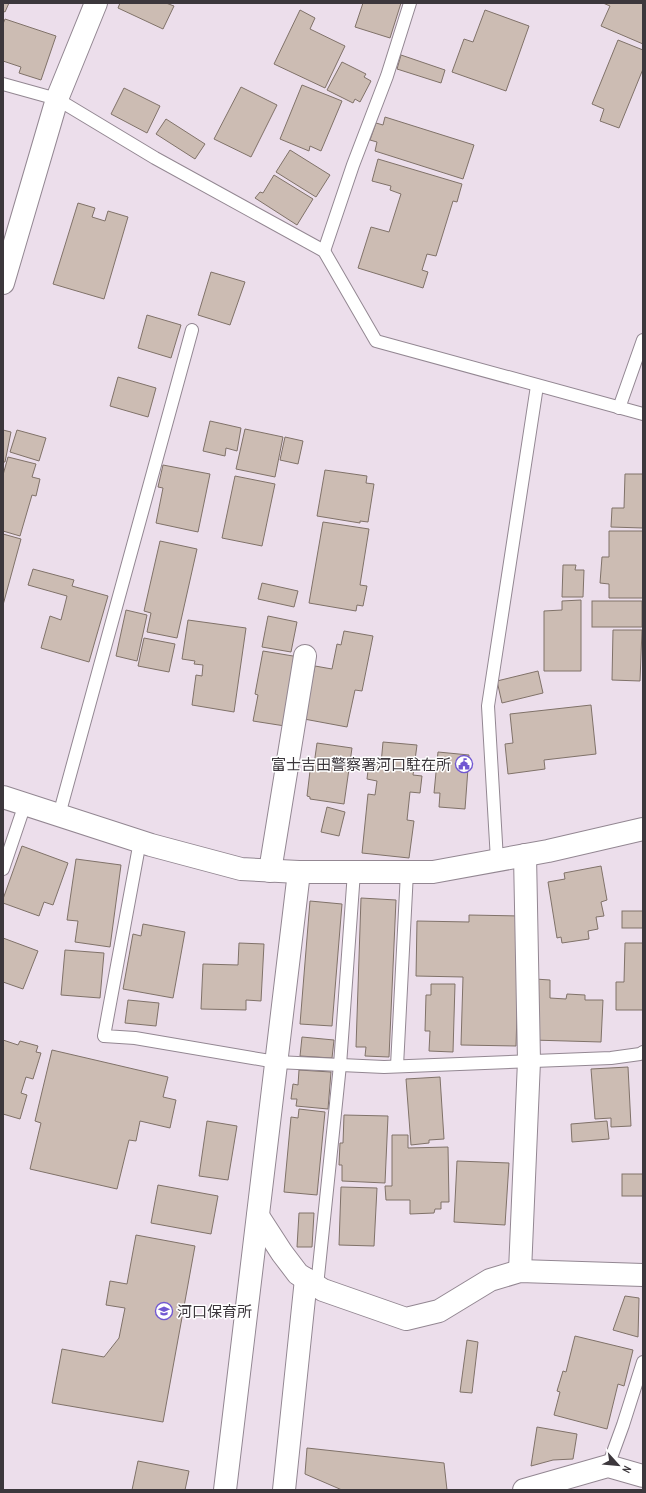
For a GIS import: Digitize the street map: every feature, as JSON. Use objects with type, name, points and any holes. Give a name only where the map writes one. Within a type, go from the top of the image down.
[{"type":"street","points":[[3,283],[57,99],[96,3]]},
{"type":"street","points":[[270,870],[305,656]]},
{"type":"street","points":[[3,797],[140,841],[241,869],[299,872],[433,872],[525,855],[643,829]]},
{"type":"street","points":[[520,1272],[530,1061],[525,855]]},
{"type":"street","points":[[225,1490],[299,872]]},
{"type":"street","points":[[258,1216],[282,1253],[298,1274],[323,1290],[406,1318],[439,1311],[490,1280],[520,1272],[643,1275]]},
{"type":"street","points":[[284,1490],[312,1283]]},
{"type":"street","points":[[524,1490],[608,1466],[643,1476]]},
{"type":"lane","points":[[324,250],[353,165],[388,76],[410,3]]},
{"type":"lane","points":[[3,84],[57,99],[155,158],[324,250],[376,341],[643,414]]},
{"type":"lane","points":[[59,816],[192,330]]},
{"type":"lane","points":[[619,408],[643,340]]},
{"type":"lane","points":[[497,860],[488,706],[537,386]]},
{"type":"lane","points":[[3,869],[25,804]]},
{"type":"lane","points":[[140,841],[104,1036],[135,1038],[276,1062],[384,1067],[611,1058],[640,1054],[643,1052]]},
{"type":"lane","points":[[312,1283],[340,1065],[354,872]]},
{"type":"lane","points":[[397,1066],[407,872]]},
{"type":"lane","points":[[608,1466],[643,1362]]},
{"type":"building","points":[[3,3],[9,3],[5,12],[3,11]]},
{"type":"building","points":[[120,3],[166,3],[174,6],[163,29],[118,8]]},
{"type":"building","points":[[363,3],[401,3],[390,38],[355,27]]},
{"type":"building","points":[[603,3],[643,3],[643,44],[601,26],[610,6]]},
{"type":"building","points":[[300,10],[315,18],[310,29],[345,46],[325,88],[274,64]]},
{"type":"building","points":[[485,10],[529,26],[506,91],[452,72],[464,39],[473,42]]},
{"type":"building","points":[[5,19],[56,36],[41,80],[19,73],[21,67],[3,61],[3,24]]},
{"type":"building","points":[[618,40],[643,50],[643,69],[619,128],[600,121],[604,109],[592,104]]},
{"type":"building","points":[[401,55],[445,70],[441,83],[397,69]]},
{"type":"building","points":[[342,62],[366,74],[364,77],[371,81],[360,102],[355,99],[353,103],[327,90]]},
{"type":"building","points":[[302,85],[342,101],[321,151],[310,146],[309,151],[280,139]]},
{"type":"building","points":[[241,87],[277,105],[251,157],[214,139]]},
{"type":"building","points":[[124,88],[160,106],[147,133],[111,114]]},
{"type":"building","points":[[385,117],[474,145],[463,179],[375,151],[377,142],[370,140],[376,123],[383,125]]},
{"type":"building","points":[[166,119],[205,144],[195,159],[156,134]]},
{"type":"building","points":[[290,150],[330,175],[316,197],[276,172]]},
{"type":"building","points":[[378,159],[462,184],[457,202],[453,201],[436,256],[427,254],[422,270],[428,272],[423,288],[358,268],[371,227],[389,232],[401,194],[390,190],[391,186],[372,181]]},
{"type":"building","points":[[274,175],[313,199],[297,225],[255,198],[260,192],[263,193]]},
{"type":"building","points":[[78,203],[95,208],[92,217],[105,221],[108,211],[128,217],[104,299],[53,284]]},
{"type":"building","points":[[211,272],[245,282],[230,325],[198,315]]},
{"type":"building","points":[[147,315],[181,325],[171,358],[138,348]]},
{"type":"building","points":[[118,377],[156,388],[148,417],[110,406]]},
{"type":"building","points":[[210,421],[241,428],[237,451],[226,448],[225,456],[203,451]]},
{"type":"building","points":[[245,429],[283,437],[275,477],[236,469]]},
{"type":"building","points":[[3,430],[11,432],[5,462],[3,462]]},
{"type":"building","points":[[17,430],[46,438],[39,461],[10,452]]},
{"type":"building","points":[[285,437],[303,441],[298,464],[280,460]]},
{"type":"building","points":[[8,457],[36,464],[32,477],[40,479],[36,496],[32,495],[20,536],[3,531],[3,475]]},
{"type":"building","points":[[163,465],[210,474],[198,532],[156,523],[163,488],[158,487]]},
{"type":"building","points":[[325,470],[367,476],[366,483],[374,484],[368,522],[360,521],[360,523],[317,516]]},
{"type":"building","points":[[625,474],[643,474],[643,528],[611,527],[612,508],[624,508]]},
{"type":"building","points":[[235,476],[275,484],[262,546],[222,538]]},
{"type":"building","points":[[323,522],[369,529],[360,585],[367,586],[363,606],[357,605],[356,611],[309,603]]},
{"type":"building","points":[[609,531],[643,531],[643,598],[609,598],[609,584],[600,583],[602,557],[609,557]]},
{"type":"building","points":[[3,534],[21,539],[3,605]]},
{"type":"building","points":[[160,541],[197,549],[177,638],[147,632],[151,613],[144,611]]},
{"type":"building","points":[[563,565],[576,565],[575,570],[584,570],[583,597],[562,597]]},
{"type":"building","points":[[33,569],[74,580],[72,586],[108,596],[89,662],[41,648],[50,616],[61,620],[67,596],[28,585]]},
{"type":"building","points":[[262,583],[298,591],[294,607],[258,599]]},
{"type":"building","points":[[581,600],[581,671],[544,671],[544,611],[562,610],[562,601]]},
{"type":"building","points":[[592,601],[642,601],[642,627],[592,627]]},
{"type":"building","points":[[126,610],[147,615],[137,661],[116,656]]},
{"type":"building","points":[[268,616],[297,622],[291,652],[262,647]]},
{"type":"building","points":[[188,620],[246,628],[234,712],[192,705],[196,675],[202,676],[203,665],[194,664],[195,661],[182,659]]},
{"type":"building","points":[[613,630],[642,630],[640,681],[612,680]]},
{"type":"building","points":[[344,631],[373,636],[362,691],[355,690],[347,727],[304,719],[315,666],[332,669],[337,644],[341,645]]},
{"type":"building","points":[[144,638],[175,644],[169,672],[138,666]]},
{"type":"building","points":[[263,651],[299,657],[285,726],[253,721],[258,695],[255,694]]},
{"type":"building","points":[[538,671],[543,693],[502,703],[497,681]]},
{"type":"building","points":[[591,705],[596,754],[544,760],[545,769],[508,774],[505,744],[513,743],[510,714]]},
{"type":"building","points":[[383,742],[417,745],[413,775],[422,776],[420,793],[410,792],[407,820],[414,821],[409,858],[362,853],[368,794],[375,795],[377,781],[367,779],[369,762],[381,764]]},
{"type":"building","points":[[317,743],[352,748],[344,804],[310,799],[310,797],[307,796],[310,771],[313,772]]},
{"type":"building","points":[[438,752],[469,755],[465,809],[439,807],[440,793],[434,793]]},
{"type":"building","points":[[327,807],[345,812],[339,836],[321,832]]},
{"type":"building","points":[[22,846],[68,863],[53,905],[44,902],[39,916],[3,903],[3,899]]},
{"type":"building","points":[[76,859],[121,865],[110,947],[75,942],[78,921],[67,920]]},
{"type":"building","points":[[601,866],[607,900],[601,902],[604,916],[596,917],[598,929],[588,931],[589,939],[562,943],[561,937],[557,938],[548,882],[565,879],[564,873]]},
{"type":"building","points":[[361,898],[396,900],[389,1057],[365,1056],[366,1047],[356,1047]]},
{"type":"building","points":[[310,901],[342,904],[332,1026],[300,1024]]},
{"type":"building","points":[[622,911],[643,911],[643,928],[622,928]]},
{"type":"building","points":[[469,915],[520,916],[516,1046],[461,1045],[463,977],[416,976],[417,921],[469,922]]},
{"type":"building","points":[[143,924],[185,932],[173,998],[123,989],[133,934],[141,936]]},
{"type":"building","points":[[3,938],[38,951],[23,989],[3,982]]},
{"type":"building","points":[[239,943],[264,944],[261,1001],[246,1000],[246,1010],[201,1009],[203,964],[238,965]]},
{"type":"building","points":[[625,943],[643,943],[643,1010],[616,1010],[616,982],[624,982]]},
{"type":"building","points":[[65,950],[104,953],[100,998],[61,995]]},
{"type":"building","points":[[535,979],[550,980],[550,998],[566,999],[567,994],[585,995],[585,1000],[603,1000],[601,1042],[532,1040]]},
{"type":"building","points":[[431,984],[455,984],[453,1052],[429,1051],[430,1031],[425,1031],[426,995],[431,995]]},
{"type":"building","points":[[128,1000],[159,1003],[156,1026],[125,1023]]},
{"type":"building","points":[[302,1037],[334,1040],[332,1058],[300,1056]]},
{"type":"building","points":[[3,1040],[18,1045],[20,1041],[38,1046],[36,1052],[41,1053],[33,1079],[26,1077],[21,1093],[27,1095],[20,1119],[3,1114]]},
{"type":"building","points":[[52,1050],[168,1077],[163,1097],[176,1100],[170,1128],[140,1121],[136,1141],[129,1140],[117,1189],[30,1169],[41,1123],[35,1121]]},
{"type":"building","points":[[628,1067],[631,1126],[611,1127],[611,1118],[595,1119],[591,1069]]},
{"type":"building","points":[[299,1070],[331,1072],[328,1109],[296,1106],[297,1099],[291,1099],[293,1084],[298,1085]]},
{"type":"building","points":[[440,1077],[444,1139],[429,1140],[429,1143],[411,1145],[406,1079]]},
{"type":"building","points":[[299,1109],[325,1112],[317,1195],[284,1192],[291,1117],[298,1118]]},
{"type":"building","points":[[344,1115],[388,1116],[385,1183],[342,1181],[342,1165],[339,1165],[340,1143],[343,1143]]},
{"type":"building","points":[[207,1121],[237,1126],[228,1180],[199,1176]]},
{"type":"building","points":[[607,1121],[609,1139],[572,1142],[571,1124]]},
{"type":"building","points":[[392,1135],[408,1135],[408,1148],[448,1147],[449,1202],[441,1202],[441,1209],[435,1209],[434,1213],[410,1214],[410,1200],[386,1200],[385,1186],[392,1186]]},
{"type":"building","points":[[457,1161],[509,1163],[505,1225],[454,1222]]},
{"type":"building","points":[[622,1174],[643,1174],[643,1196],[622,1196]]},
{"type":"building","points":[[158,1185],[218,1196],[211,1234],[151,1223]]},
{"type":"building","points":[[341,1187],[377,1188],[374,1246],[339,1245]]},
{"type":"building","points":[[299,1213],[314,1213],[312,1247],[297,1247]]},
{"type":"building","points":[[136,1235],[195,1246],[163,1422],[52,1403],[62,1349],[104,1357],[119,1338],[125,1308],[106,1305],[110,1281],[127,1284]]},
{"type":"building","points":[[625,1296],[639,1298],[638,1337],[613,1330]]},
{"type":"building","points":[[575,1336],[633,1350],[624,1386],[618,1384],[607,1429],[554,1415],[560,1392],[557,1391],[563,1371],[566,1372]]},
{"type":"building","points":[[467,1340],[478,1342],[472,1393],[460,1392]]},
{"type":"building","points":[[537,1427],[577,1434],[573,1459],[553,1460],[531,1466]]},
{"type":"building","points":[[307,1448],[444,1463],[447,1490],[342,1490],[305,1474]]},
{"type":"building","points":[[138,1461],[189,1471],[185,1490],[132,1490]]},
{"type":"place","name":"富士吉田警察署河口駐在所","points":[[464,764]]},
{"type":"place","name":"河口保育所","points":[[164,1311]]}]
